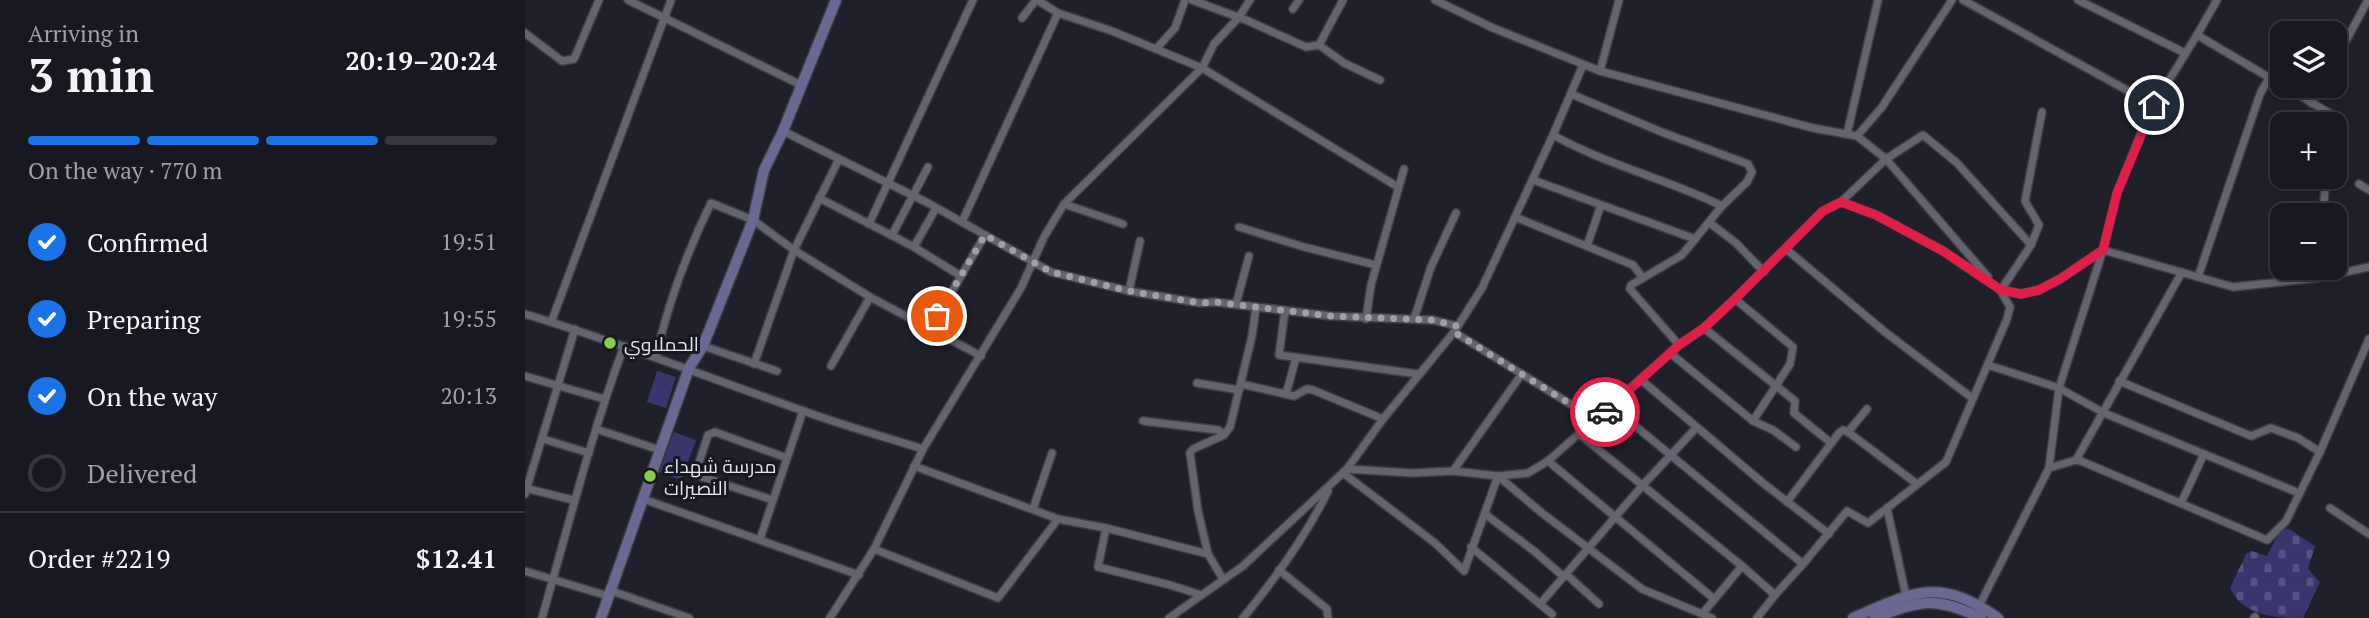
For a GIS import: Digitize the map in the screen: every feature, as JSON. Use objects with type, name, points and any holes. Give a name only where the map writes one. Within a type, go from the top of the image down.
[{"type":"street","points":[[525,33],[562,61],[575,59],[599,0]]},
{"type":"street","points":[[628,0],[801,85]]},
{"type":"street","points":[[552,320],[671,0]]},
{"type":"street","points":[[601,618],[689,368],[703,346],[753,220],[764,170],[783,131],[836,0]]},
{"type":"street","points":[[869,224],[973,0]]},
{"type":"street","points":[[1022,18],[1036,0],[1058,13],[1202,68],[1398,187]]},
{"type":"street","points":[[1156,49],[1175,28],[1185,0]]},
{"type":"street","points":[[1192,0],[1306,47],[1319,45],[1344,63],[1380,80]]},
{"type":"street","points":[[834,617],[874,549],[923,449],[1021,288],[1032,260],[1064,204],[1202,68],[1214,44],[1250,0]]},
{"type":"street","points":[[1293,9],[1299,0]]},
{"type":"street","points":[[1319,45],[1343,0]]},
{"type":"street","points":[[1435,0],[1600,71],[1813,128],[1857,136],[1886,159],[1974,264],[2001,290],[2010,307],[1946,462],[1868,523],[1847,511],[1756,618]]},
{"type":"street","points":[[1600,71],[1619,0]]},
{"type":"street","points":[[1847,134],[1878,0]]},
{"type":"street","points":[[1857,136],[1882,107],[1952,0]]},
{"type":"street","points":[[1963,0],[2154,105]]},
{"type":"street","points":[[2078,0],[2185,53]]},
{"type":"street","points":[[1979,606],[2049,468],[2059,388],[2103,250],[2117,193],[2154,105],[2217,0]]},
{"type":"street","points":[[2347,39],[2368,0]]},
{"type":"street","points":[[962,222],[1058,13]]},
{"type":"street","points":[[2197,35],[2327,112]]},
{"type":"street","points":[[1170,618],[1243,566],[1331,486],[1455,329],[1482,288],[1583,65]]},
{"type":"street","points":[[2198,277],[2260,94],[2269,78]]},
{"type":"street","points":[[1571,94],[1748,164],[1752,172],[1747,182],[1722,206],[1682,255],[1629,289],[1679,345]]},
{"type":"street","points":[[2311,103],[2314,98]]},
{"type":"street","points":[[2001,290],[2031,245],[2039,225],[2025,201],[2042,112]]},
{"type":"street","points":[[783,131],[913,195],[1051,272],[1129,291],[1200,303],[1236,304],[1366,319],[1433,320],[1455,329],[1521,375],[1596,420]]},
{"type":"street","points":[[1553,135],[1574,147],[1696,193],[1722,206]]},
{"type":"street","points":[[1345,471],[1453,471],[1498,476],[1528,472],[1548,461],[1679,345],[1704,328],[1764,272],[1823,211],[1841,202],[1886,159],[1923,135],[1957,163],[2031,245]]},
{"type":"street","points":[[754,364],[794,250],[839,159]]},
{"type":"street","points":[[892,235],[927,167]]},
{"type":"street","points":[[1366,319],[1376,265],[1403,169]]},
{"type":"street","points":[[1533,180],[1695,239]]},
{"type":"street","points":[[2359,184],[2369,190]]},
{"type":"street","points":[[819,198],[914,247],[961,276]]},
{"type":"street","points":[[1841,202],[1876,215],[1943,251],[2001,290],[2021,294],[2039,290],[2060,279],[2103,250],[2233,287],[2299,280]]},
{"type":"street","points":[[656,356],[662,329],[681,274],[711,203],[753,220],[794,250],[870,296],[981,356]]},
{"type":"street","points":[[1064,204],[1123,224]]},
{"type":"street","points":[[1587,246],[1601,205]]},
{"type":"street","points":[[914,247],[936,208]]},
{"type":"street","points":[[1414,319],[1431,267],[1456,213]]},
{"type":"street","points":[[1515,218],[1633,264],[1643,278]]},
{"type":"street","points":[[1710,223],[1736,243],[1764,272]]},
{"type":"street","points":[[1240,227],[1376,265]]},
{"type":"street","points":[[930,329],[985,235]]},
{"type":"street","points":[[1129,291],[1139,241]]},
{"type":"street","points":[[1786,249],[1885,332],[1972,398]]},
{"type":"street","points":[[1236,304],[1249,256]]},
{"type":"street","points":[[2347,272],[2369,267]]},
{"type":"street","points":[[2076,460],[2182,272]]},
{"type":"street","points":[[831,366],[870,296]]},
{"type":"street","points":[[1735,299],[1793,347],[1790,365],[1753,421]]},
{"type":"street","points":[[1223,579],[1208,554],[1198,511],[1190,453],[1193,449],[1224,435],[1232,420],[1252,336],[1256,307]]},
{"type":"street","points":[[1285,310],[1279,355],[1418,374]]},
{"type":"street","points":[[526,317],[552,320],[803,411],[923,449]]},
{"type":"street","points":[[1704,328],[1795,401],[1794,413],[1831,443]]},
{"type":"street","points":[[573,500],[526,490],[575,329]]},
{"type":"street","points":[[2049,468],[2076,460],[2267,540],[2286,521],[2321,452],[2369,339]]},
{"type":"street","points":[[542,618],[573,500],[624,346]]},
{"type":"street","points":[[703,346],[777,371]]},
{"type":"street","points":[[1670,354],[1753,421],[1773,430],[1797,447]]},
{"type":"street","points":[[1286,394],[1296,358]]},
{"type":"street","points":[[1987,365],[2059,388],[2104,413],[2299,494]]},
{"type":"street","points":[[1453,471],[1521,375]]},
{"type":"street","points":[[525,376],[604,400]]},
{"type":"street","points":[[1640,379],[1696,428],[1829,534]]},
{"type":"street","points":[[2119,381],[2251,436],[2271,428],[2298,438],[2321,452]]},
{"type":"street","points":[[1197,383],[1294,396],[1307,389],[1313,390],[1383,419]]},
{"type":"street","points":[[1611,406],[1803,564]]},
{"type":"street","points":[[1848,432],[1867,410]]},
{"type":"street","points":[[760,539],[803,411]]},
{"type":"street","points":[[1143,421],[1218,430],[1224,435]]},
{"type":"street","points":[[1540,604],[1696,428]]},
{"type":"street","points":[[596,429],[660,450]]},
{"type":"street","points":[[1787,502],[1843,430],[1917,484]]},
{"type":"street","points":[[773,499],[699,476],[697,469],[708,435],[715,432],[787,458]]},
{"type":"street","points":[[1579,434],[1776,595]]},
{"type":"street","points":[[543,439],[589,453]]},
{"type":"street","points":[[1033,509],[1052,453]]},
{"type":"street","points":[[2181,503],[2204,454]]},
{"type":"street","points":[[1548,461],[1713,598]]},
{"type":"street","points":[[914,466],[1058,519],[1106,528],[1208,554]]},
{"type":"street","points":[[1345,471],[1435,543],[1464,571],[1498,476]]},
{"type":"street","points":[[1498,476],[1641,589],[1712,618]]},
{"type":"street","points":[[1243,618],[1279,570],[1331,486]]},
{"type":"street","points":[[643,499],[859,575]]},
{"type":"street","points":[[1887,508],[1906,596]]},
{"type":"street","points":[[2330,508],[2369,534]]},
{"type":"street","points":[[1485,514],[1599,604]]},
{"type":"street","points":[[874,549],[998,598],[1058,519]]},
{"type":"street","points":[[1106,528],[1098,567],[1201,595]]},
{"type":"street","points":[[1471,547],[1552,614]]},
{"type":"street","points":[[1703,613],[1742,565]]},
{"type":"street","points":[[1279,570],[1327,610],[1328,618]]},
{"type":"street","points":[[525,571],[609,593],[688,618]]},
{"type":"street","points":[[1853,618],[1906,596],[1943,591],[1964,598],[1998,618]]},
{"type":"street","points":[[1875,618],[1907,605],[1934,602],[1951,604],[1982,618]]},
{"type":"green space","points":[[657,371],[676,377],[666,408],[647,402]]},
{"type":"green space","points":[[674,432],[696,440],[681,480],[659,472]]},
{"type":"green space","points":[[2289,529],[2315,546],[2308,569],[2320,582],[2303,618],[2271,616],[2251,610],[2230,588],[2246,554],[2252,551],[2267,556],[2280,530]]},
{"type":"way so far","points":[[937,316],[985,235],[1051,272],[1129,291],[1200,303],[1215,302],[1366,319],[1433,320],[1457,326],[1454,332],[1596,420],[1605,412]]},
{"type":"place","name":"الحملاوي","points":[[610,343]]},
{"type":"place","name":"مدرسة شهداء النصيرات","points":[[650,476]]},
{"type":"route","points":[[1605,412],[1679,345],[1704,328],[1764,272],[1823,211],[1841,202],[1876,215],[1943,251],[2001,290],[2021,294],[2039,290],[2060,279],[2103,250],[2117,193],[2154,105]]}]
